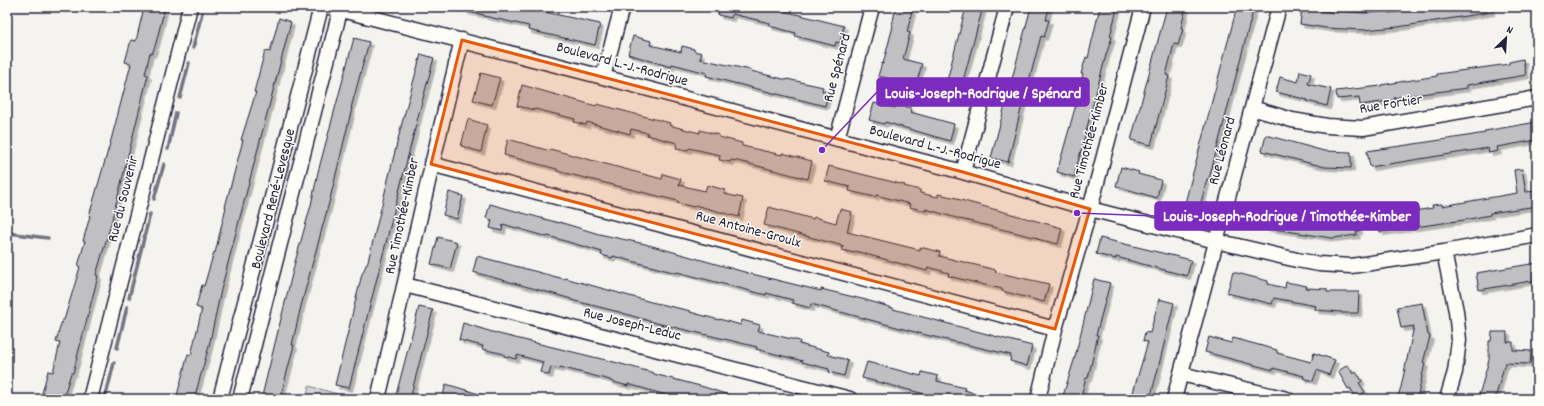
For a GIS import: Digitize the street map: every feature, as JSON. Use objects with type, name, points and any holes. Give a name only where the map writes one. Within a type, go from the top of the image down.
[{"type":"street","name":"Rue du Souvenir","points":[[90,399],[190,7]]},
{"type":"street","name":"Boulevard René-Levesque","points":[[220,399],[321,7]]},
{"type":"street","points":[[603,77],[622,7]]},
{"type":"street","points":[[963,172],[1007,7]]},
{"type":"street","name":"Rue Timothée-Kimber","points":[[1038,399],[1055,329],[1090,209],[1143,7]]},
{"type":"street","name":"Rue Léonard","points":[[1174,399],[1279,7]]},
{"type":"street","name":"Boulevard René-Levesque","points":[[240,399],[337,8]]},
{"type":"street","name":"Boulevard L.-J.-Rodrigue","points":[[337,8],[963,172],[1090,209],[1216,242],[1297,260],[1336,266],[1368,264],[1537,235]]},
{"type":"street","name":"Rue Spénard","points":[[837,139],[869,8]]},
{"type":"street","name":"Rue Timothée-Kimber","points":[[378,399],[405,285],[431,164],[462,40]]},
{"type":"street","name":"Rue Fortier","points":[[1252,108],[1292,120],[1327,126],[1363,128],[1537,98]]},
{"type":"street","name":"Rue Antoine-Groulx","points":[[431,164],[1055,329]]},
{"type":"street","points":[[1444,252],[1456,312],[1459,340],[1454,372],[1447,399]]},
{"type":"street","name":"Rue Joseph-Leduc","points":[[405,285],[850,399]]},
{"type":"street","points":[[1181,374],[1287,399]]},
{"type":"highlighted area","points":[[462,40],[963,172],[1090,209],[1055,329],[431,164]]},
{"type":"shaded area","points":[[309,386],[355,399],[306,399]]},
{"type":"building","points":[[144,7],[165,7],[156,43],[152,54],[150,53],[145,74],[148,75],[111,224],[96,275],[98,276],[73,373],[71,373],[63,399],[44,399],[46,394],[42,393],[48,371],[53,372],[60,343],[56,342],[80,267],[78,266],[85,241],[83,241],[89,216],[131,64],[125,62],[131,40],[136,41]]},
{"type":"building","points":[[465,7],[522,7],[600,24],[595,45],[528,30],[529,26],[465,11]]},
{"type":"building","points":[[719,7],[768,7],[844,26],[840,43],[836,42],[835,46],[795,36],[796,33],[769,26],[770,23],[732,14],[731,18],[718,15]]},
{"type":"building","points":[[896,7],[912,11],[907,32],[910,33],[903,59],[922,64],[916,85],[878,76],[882,63],[883,64],[893,26]]},
{"type":"building","points":[[966,7],[983,7],[960,92],[945,88]]},
{"type":"building","points":[[1031,7],[1049,7],[1046,20],[1049,20],[1044,37],[1041,36],[1008,162],[991,158]]},
{"type":"building","points":[[1100,7],[1117,9],[1110,36],[1112,37],[1074,177],[1057,172],[1077,101],[1083,74],[1081,74],[1086,57],[1088,58]]},
{"type":"building","points":[[1167,7],[1186,7],[1181,28],[1183,29],[1178,45],[1174,44],[1166,75],[1169,76],[1151,145],[1131,140]]},
{"type":"building","points":[[1237,7],[1254,7],[1209,179],[1207,179],[1200,207],[1185,203]]},
{"type":"building","points":[[1429,7],[1491,7],[1491,12],[1398,27],[1363,30],[1326,28],[1300,24],[1302,8],[1337,13],[1337,11],[1366,13],[1389,11],[1389,13]]},
{"type":"building","points":[[279,18],[291,22],[221,290],[209,346],[194,399],[176,399],[188,354],[191,355],[202,309],[196,307],[202,285],[204,286],[214,252],[215,253],[225,207],[243,140],[241,140],[256,92],[254,92],[265,51],[270,52]]},
{"type":"building","points":[[633,36],[651,41],[650,45],[681,52],[682,46],[694,49],[694,51],[702,53],[700,59],[823,87],[822,91],[828,92],[825,106],[706,76],[707,73],[672,64],[671,67],[628,54]]},
{"type":"building","points":[[354,38],[369,42],[351,108],[330,199],[301,306],[292,345],[294,345],[280,399],[273,399],[262,396],[295,262],[311,205],[318,172]]},
{"type":"building","points":[[421,54],[434,58],[349,388],[335,385],[362,274],[368,261],[402,123]]},
{"type":"building","points":[[1523,59],[1526,75],[1467,85],[1467,88],[1405,96],[1394,98],[1395,100],[1360,105],[1359,97],[1337,99],[1336,91],[1381,86],[1437,76],[1437,74],[1509,64],[1509,62]]},
{"type":"building","points":[[1300,71],[1311,74],[1308,84],[1331,89],[1327,106],[1276,92],[1280,77],[1298,82]]},
{"type":"building","points":[[481,73],[500,78],[492,105],[473,100]]},
{"type":"building","points":[[522,85],[596,106],[597,104],[670,123],[669,125],[680,128],[700,133],[700,130],[719,135],[719,137],[742,143],[742,146],[782,155],[782,153],[812,161],[808,179],[738,161],[731,160],[730,162],[719,160],[720,155],[689,148],[688,150],[676,148],[677,143],[647,135],[648,133],[631,129],[630,134],[587,122],[586,125],[574,122],[575,119],[517,106]]},
{"type":"building","points":[[874,103],[895,108],[896,104],[911,108],[910,112],[954,124],[950,141],[885,122],[884,124],[869,120]]},
{"type":"building","points":[[468,119],[487,125],[481,152],[461,146]]},
{"type":"building","points":[[1537,122],[1537,140],[1497,147],[1498,151],[1489,153],[1488,148],[1370,167],[1367,151],[1485,133],[1485,131]]},
{"type":"building","points":[[1266,135],[1324,151],[1351,152],[1351,168],[1325,167],[1262,151]]},
{"type":"building","points":[[508,139],[662,179],[663,174],[681,179],[679,185],[705,191],[707,185],[725,190],[724,194],[743,198],[739,217],[695,205],[694,207],[677,203],[678,201],[557,171],[557,169],[504,155]]},
{"type":"building","points":[[829,166],[905,185],[904,186],[920,190],[920,193],[938,197],[938,194],[957,198],[1062,228],[1058,244],[926,209],[926,211],[909,207],[910,204],[876,195],[875,197],[849,191],[850,187],[825,181]]},
{"type":"building","points":[[1121,167],[1139,172],[1138,174],[1161,180],[1157,198],[1116,186]]},
{"type":"building","points":[[1522,169],[1526,192],[1537,191],[1537,206],[1490,213],[1490,215],[1464,220],[1380,232],[1377,217],[1433,208],[1432,205],[1442,204],[1442,206],[1517,193],[1514,170]]},
{"type":"building","points":[[449,192],[463,196],[457,219],[443,215]]},
{"type":"building","points":[[490,204],[599,234],[645,244],[748,273],[821,291],[821,289],[866,300],[893,309],[1032,346],[1027,366],[1010,361],[1011,355],[926,335],[811,304],[810,308],[792,303],[793,300],[766,293],[766,295],[613,256],[612,258],[601,255],[602,252],[503,224],[502,231],[490,228],[492,220],[486,218]]},
{"type":"building","points":[[1252,205],[1302,218],[1342,223],[1342,219],[1358,217],[1359,231],[1356,231],[1357,235],[1332,238],[1267,228],[1248,222]]},
{"type":"building","points":[[769,207],[813,219],[814,217],[836,223],[840,209],[852,212],[847,232],[920,250],[920,247],[940,252],[939,256],[996,270],[995,272],[1049,284],[1044,302],[1002,291],[1002,289],[948,276],[949,273],[928,267],[927,271],[855,251],[854,253],[842,250],[843,246],[840,245],[764,225]]},
{"type":"building","points":[[438,237],[457,242],[450,269],[431,264]]},
{"type":"building","points":[[1100,238],[1191,260],[1187,276],[1116,257],[1116,259],[1096,254]]},
{"type":"building","points":[[477,256],[564,279],[565,278],[651,302],[691,311],[690,312],[719,320],[741,325],[742,320],[760,325],[758,331],[800,341],[799,344],[829,352],[828,355],[848,360],[844,376],[829,372],[829,369],[802,362],[803,361],[756,349],[757,347],[656,323],[473,272]]},
{"type":"building","points":[[1537,263],[1537,280],[1479,290],[1476,273]]},
{"type":"building","points":[[1233,272],[1268,281],[1268,284],[1285,288],[1286,282],[1307,286],[1306,288],[1327,289],[1327,292],[1359,292],[1358,313],[1315,310],[1316,306],[1274,298],[1272,304],[1227,293]]},
{"type":"building","points":[[1094,279],[1110,283],[1096,335],[1098,335],[1088,378],[1086,378],[1080,399],[1062,399],[1075,357]]},
{"type":"building","points":[[1159,299],[1174,303],[1150,399],[1131,399],[1148,342],[1143,341],[1145,332],[1150,333]]},
{"type":"building","points":[[1422,303],[1428,335],[1430,336],[1423,363],[1425,363],[1417,399],[1397,399],[1414,326],[1401,328],[1397,307]]},
{"type":"building","points":[[419,307],[433,310],[410,399],[396,395]]},
{"type":"building","points":[[463,323],[499,334],[654,373],[704,387],[735,397],[735,399],[680,399],[560,367],[560,369],[551,367],[549,375],[540,372],[543,362],[517,355],[516,359],[504,356],[504,354],[482,349],[483,346],[459,340]]},
{"type":"building","points":[[1492,332],[1507,332],[1507,342],[1513,342],[1513,350],[1531,351],[1530,364],[1505,363],[1495,399],[1478,399],[1489,360],[1489,341],[1491,341]]},
{"type":"building","points":[[1209,337],[1231,343],[1233,338],[1277,350],[1277,353],[1311,362],[1314,353],[1335,360],[1329,375],[1317,370],[1313,381],[1303,378],[1304,376],[1273,368],[1273,370],[1205,352]]},
{"type":"building","points":[[867,362],[921,376],[922,372],[938,376],[937,381],[965,388],[964,390],[986,396],[985,399],[944,399],[862,378]]},
{"type":"building","points":[[1348,365],[1353,374],[1356,372],[1362,381],[1359,383],[1365,392],[1356,397],[1350,388],[1348,389],[1338,371]]},
{"type":"building","points":[[446,384],[489,397],[488,399],[442,399]]},
{"type":"waterway","points":[[193,48],[202,13]]},
{"type":"waterway","points":[[180,98],[189,63]]},
{"type":"waterway","points":[[168,149],[176,113]]},
{"type":"waterway","points":[[154,199],[164,164]]},
{"type":"waterway","points":[[129,298],[150,214]]},
{"type":"waterway","points":[[7,233],[48,238]]},
{"type":"waterway","points":[[117,348],[127,307]]},
{"type":"waterway","points":[[105,399],[114,363]]},
{"type":"place","name":"Louis-Joseph-Rodrigue / Spénard","points":[[822,150]]},
{"type":"place","name":"Louis-Joseph-Rodrigue / Timothée-Kimber","points":[[1077,213]]}]
